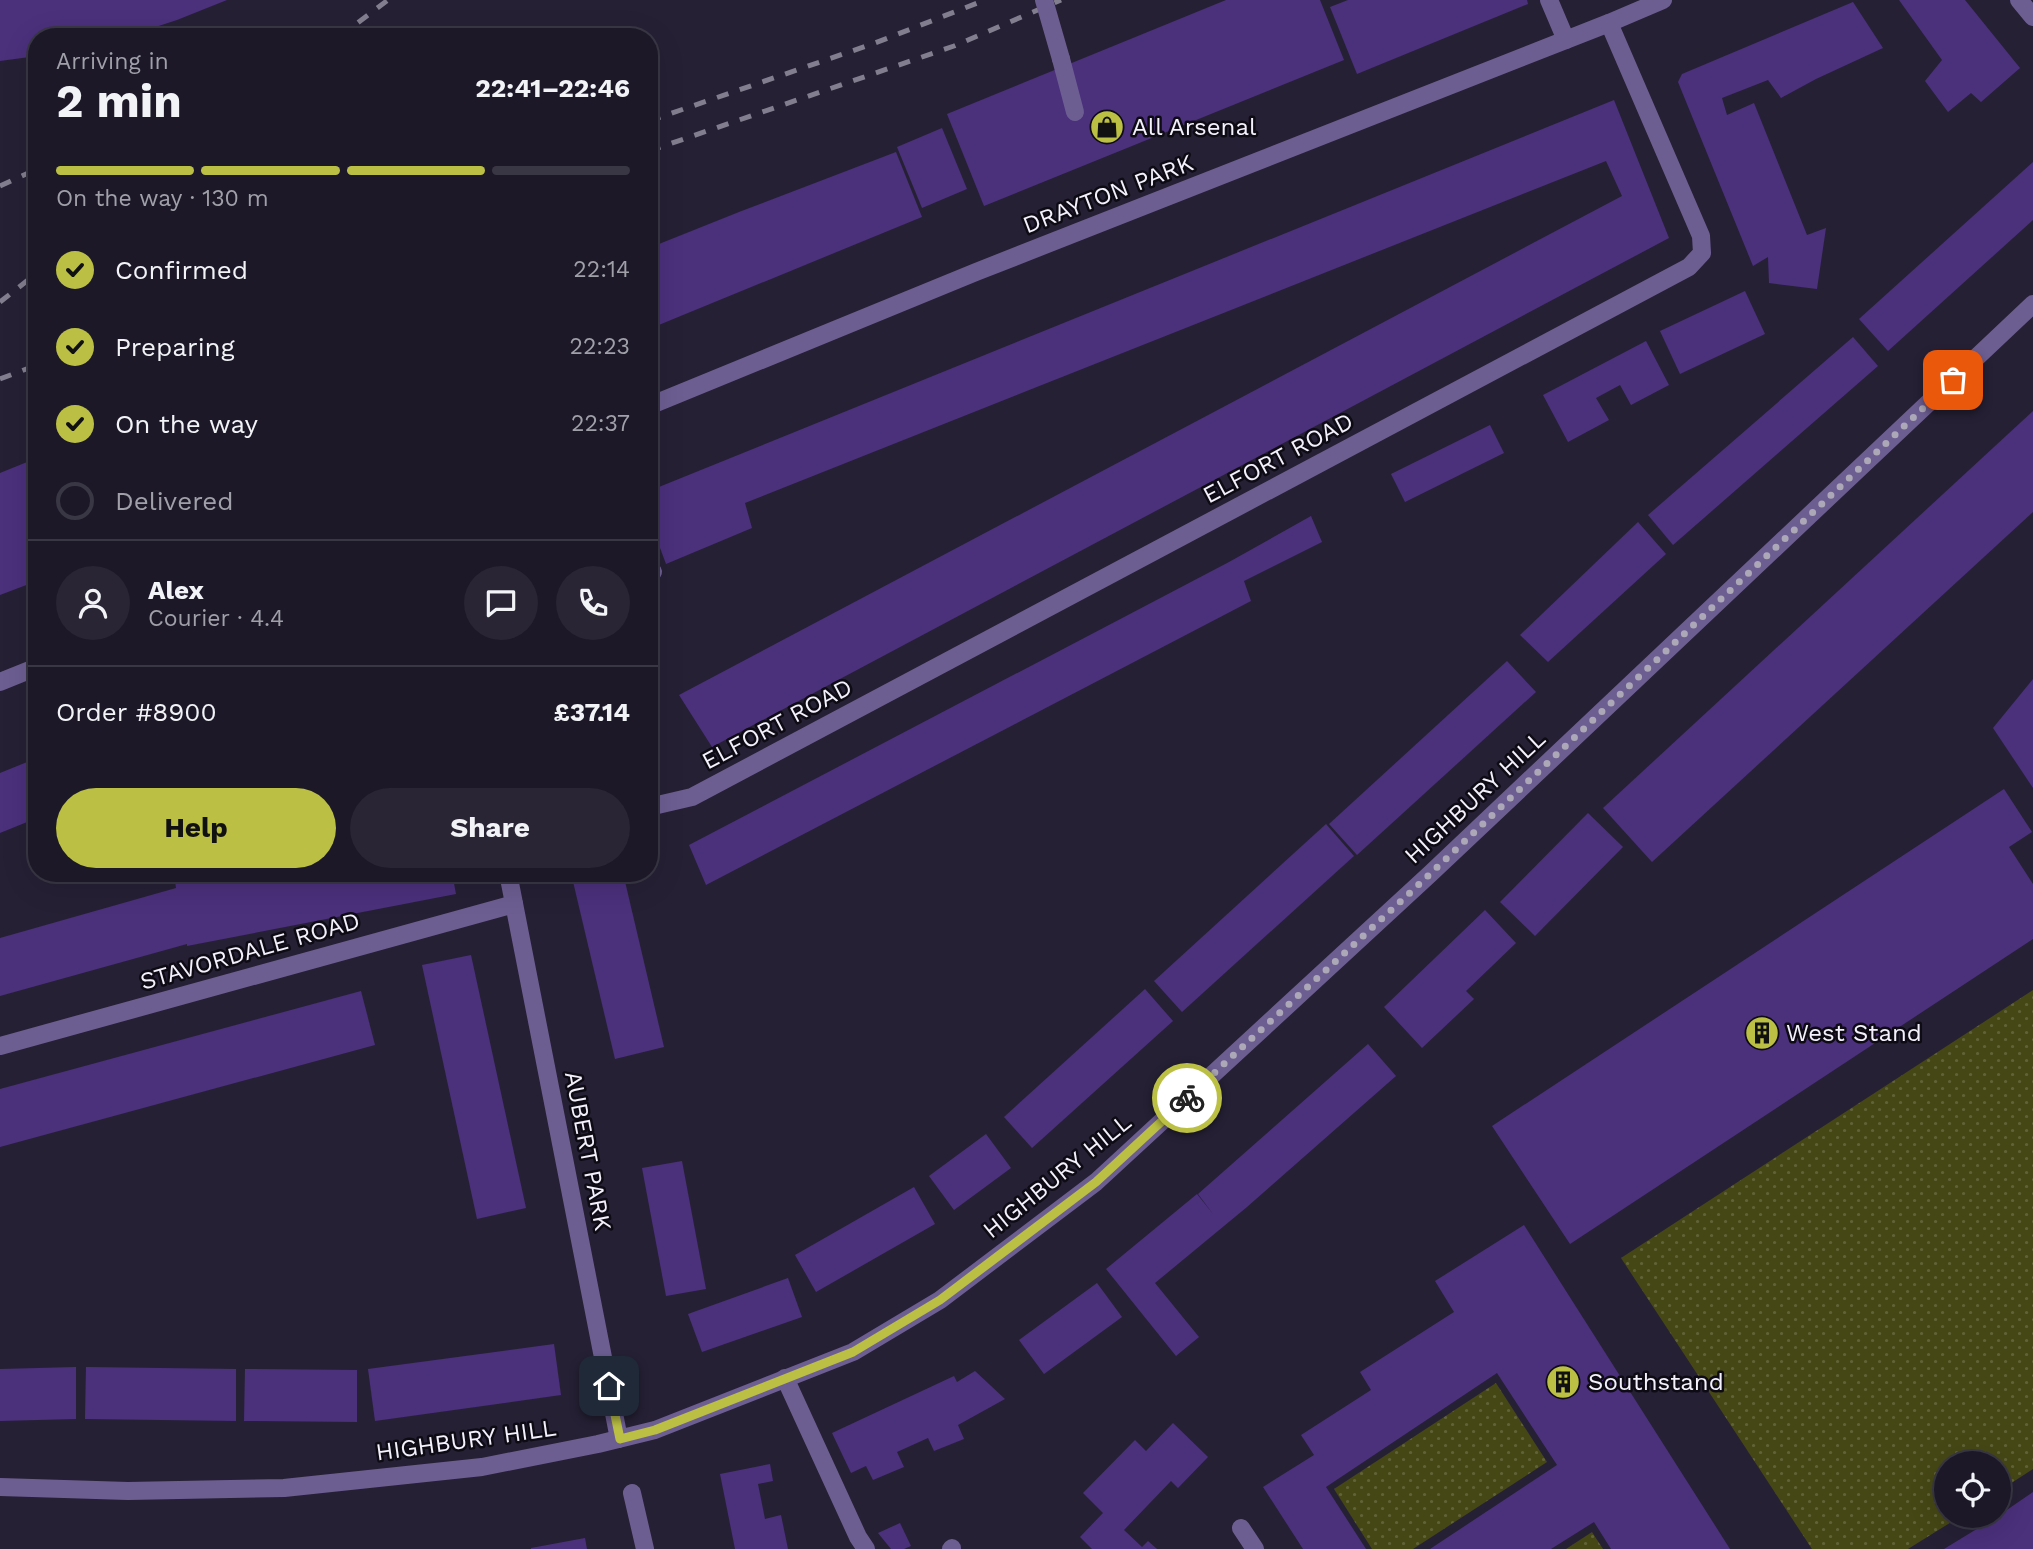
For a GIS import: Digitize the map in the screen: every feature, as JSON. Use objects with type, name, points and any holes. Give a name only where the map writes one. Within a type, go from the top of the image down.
[{"type":"street","points":[[1044,0],[1075,113]]},
{"type":"street","points":[[1549,0],[1566,40]]},
{"type":"street","name":"DRAYTON PARK","points":[[658,402],[976,272],[1663,0]]},
{"type":"street","points":[[2019,0],[2033,17]]},
{"type":"street","name":"ELFORT ROAD","points":[[658,805],[692,797],[1689,267],[1702,253],[1701,236],[1609,23]]},
{"type":"street","name":"HIGHBURY HILL","points":[[0,1487],[128,1491],[284,1488],[482,1468],[655,1430],[853,1352],[940,1300],[1096,1182],[1392,909],[2033,304]]},
{"type":"street","points":[[0,682],[28,671]]},
{"type":"street","name":"AUBERT PARK","points":[[510,882],[620,1439]]},
{"type":"street","name":"STAVORDALE ROAD","points":[[0,1046],[514,904]]},
{"type":"street","points":[[785,1378],[866,1549]]},
{"type":"street","points":[[632,1493],[645,1549]]},
{"type":"street","points":[[1241,1528],[1255,1549]]},
{"type":"shaded area","points":[[2033,990],[2033,1469],[2011,1483],[2011,1451],[1934,1451],[1934,1528],[1942,1528],[1908,1549],[1812,1549],[1621,1258]]},
{"type":"shaded area","points":[[1496,1383],[1547,1462],[1413,1549],[1372,1549],[1334,1489]]},
{"type":"shaded area","points":[[1592,1532],[1603,1549],[1566,1549]]},
{"type":"building","points":[[0,0],[227,0],[153,28],[28,28],[28,57],[0,61]]},
{"type":"building","points":[[1226,0],[1320,0],[1344,60],[984,206],[947,114]]},
{"type":"building","points":[[1348,0],[1527,0],[1528,4],[1357,74],[1330,7]]},
{"type":"building","points":[[1899,0],[1965,0],[2020,68],[1981,102],[1971,93],[1948,112],[1925,81],[1942,60]]},
{"type":"building","points":[[1853,2],[1883,48],[1781,98],[1768,80],[1722,98],[1727,115],[1754,103],[1807,235],[1826,228],[1817,289],[1769,283],[1768,257],[1753,266],[1678,82],[1682,74]]},
{"type":"building","points":[[1614,100],[1669,238],[712,747],[679,695],[1622,196],[1606,161],[745,503],[752,528],[666,564],[658,542],[658,487]]},
{"type":"building","points":[[942,128],[967,189],[922,208],[897,147]]},
{"type":"building","points":[[896,152],[922,217],[658,325],[658,244]]},
{"type":"building","points":[[2033,162],[2033,220],[1888,351],[1859,319]]},
{"type":"building","points":[[1745,291],[1765,334],[1680,374],[1660,331]]},
{"type":"building","points":[[1853,337],[1878,366],[1673,545],[1648,515]]},
{"type":"building","points":[[1646,341],[1669,385],[1631,405],[1620,385],[1596,398],[1609,420],[1568,442],[1543,395]]},
{"type":"building","points":[[2033,411],[2033,512],[1652,862],[1603,808]]},
{"type":"building","points":[[1490,425],[1504,453],[1405,502],[1391,474]]},
{"type":"building","points":[[28,462],[28,584],[0,595],[0,473]]},
{"type":"building","points":[[1311,516],[1322,542],[1244,581],[1251,601],[706,885],[689,845],[1229,562]]},
{"type":"building","points":[[1638,522],[1666,554],[1548,662],[1520,635]]},
{"type":"building","points":[[1507,661],[1536,692],[1357,855],[1329,824]]},
{"type":"building","points":[[2033,679],[2033,788],[1993,728]]},
{"type":"building","points":[[28,762],[28,822],[0,833],[0,773]]},
{"type":"building","name":"West Stand","points":[[2004,789],[2032,832],[2009,847],[2033,884],[2033,939],[1570,1244],[1492,1126]]},
{"type":"building","points":[[1588,813],[1623,847],[1535,936],[1500,902]]},
{"type":"building","points":[[1326,824],[1354,856],[1182,1012],[1154,981]]},
{"type":"building","points":[[175,882],[454,882],[456,894],[187,944],[0,996],[0,938],[176,888]]},
{"type":"building","points":[[573,882],[625,882],[664,1047],[615,1059]]},
{"type":"building","points":[[1485,910],[1516,943],[1466,991],[1474,999],[1422,1048],[1384,1007]]},
{"type":"building","points":[[471,955],[526,1208],[477,1219],[422,965]]},
{"type":"building","points":[[1145,989],[1173,1021],[1032,1148],[1004,1117]]},
{"type":"building","points":[[361,991],[375,1045],[0,1147],[0,1089]]},
{"type":"building","points":[[1368,1044],[1396,1076],[1247,1207],[1155,1283],[1199,1337],[1176,1356],[1106,1269],[1197,1194],[1213,1214],[1198,1194]]},
{"type":"building","points":[[986,1134],[1011,1168],[954,1210],[929,1176]]},
{"type":"building","points":[[682,1161],[706,1289],[666,1296],[642,1168]]},
{"type":"building","points":[[914,1187],[935,1224],[816,1292],[795,1255]]},
{"type":"building","name":"Southstand","points":[[1524,1225],[1730,1549],[1611,1549],[1594,1522],[1551,1549],[1430,1549],[1557,1465],[1497,1373],[1326,1487],[1366,1549],[1303,1549],[1263,1487],[1314,1455],[1301,1435],[1371,1390],[1360,1372],[1454,1312],[1435,1281]]},
{"type":"building","points":[[788,1278],[802,1317],[702,1352],[688,1314]]},
{"type":"building","points":[[1097,1283],[1122,1317],[1044,1374],[1019,1340]]},
{"type":"building","points":[[554,1344],[561,1395],[375,1421],[368,1369]]},
{"type":"building","points":[[76,1367],[76,1419],[0,1421],[0,1369]]},
{"type":"building","points":[[86,1367],[236,1369],[236,1421],[85,1419]]},
{"type":"building","points":[[245,1369],[357,1370],[357,1422],[244,1421]]},
{"type":"building","points":[[975,1371],[1005,1399],[958,1425],[964,1439],[934,1451],[928,1438],[897,1452],[904,1467],[873,1480],[866,1466],[851,1473],[832,1433],[954,1376],[957,1382]]},
{"type":"building","points":[[1173,1423],[1208,1457],[1178,1488],[1171,1481],[1124,1530],[1142,1547],[1148,1541],[1157,1549],[1092,1549],[1080,1537],[1103,1513],[1083,1493],[1135,1440],[1146,1451]]},
{"type":"building","points":[[770,1464],[773,1481],[758,1484],[765,1519],[781,1515],[788,1549],[735,1549],[720,1474]]},
{"type":"building","points":[[2033,1492],[2033,1549],[1944,1549],[1978,1528],[2011,1528],[2011,1507]]},
{"type":"building","points":[[900,1523],[911,1546],[891,1549],[878,1533]]},
{"type":"building","points":[[585,1538],[587,1549],[531,1549],[531,1548]]},
{"type":"railway","points":[[351,28],[388,0]]},
{"type":"railway","points":[[658,118],[875,43],[985,0]]},
{"type":"railway","points":[[658,148],[954,46],[1061,0]]},
{"type":"railway","points":[[0,186],[28,173]]},
{"type":"railway","points":[[0,302],[28,280]]},
{"type":"railway","points":[[0,379],[28,368]]},
{"type":"way so far","points":[[1187,1098],[1413,890],[1953,380]]},
{"type":"place","name":"All Arsenal","points":[[1107,127]]},
{"type":"place","name":"West Stand","points":[[1762,1033]]},
{"type":"place","name":"Southstand","points":[[1563,1382]]},
{"type":"route","points":[[609,1386],[620,1439],[655,1430],[853,1352],[940,1300],[1096,1182],[1187,1098]]}]
